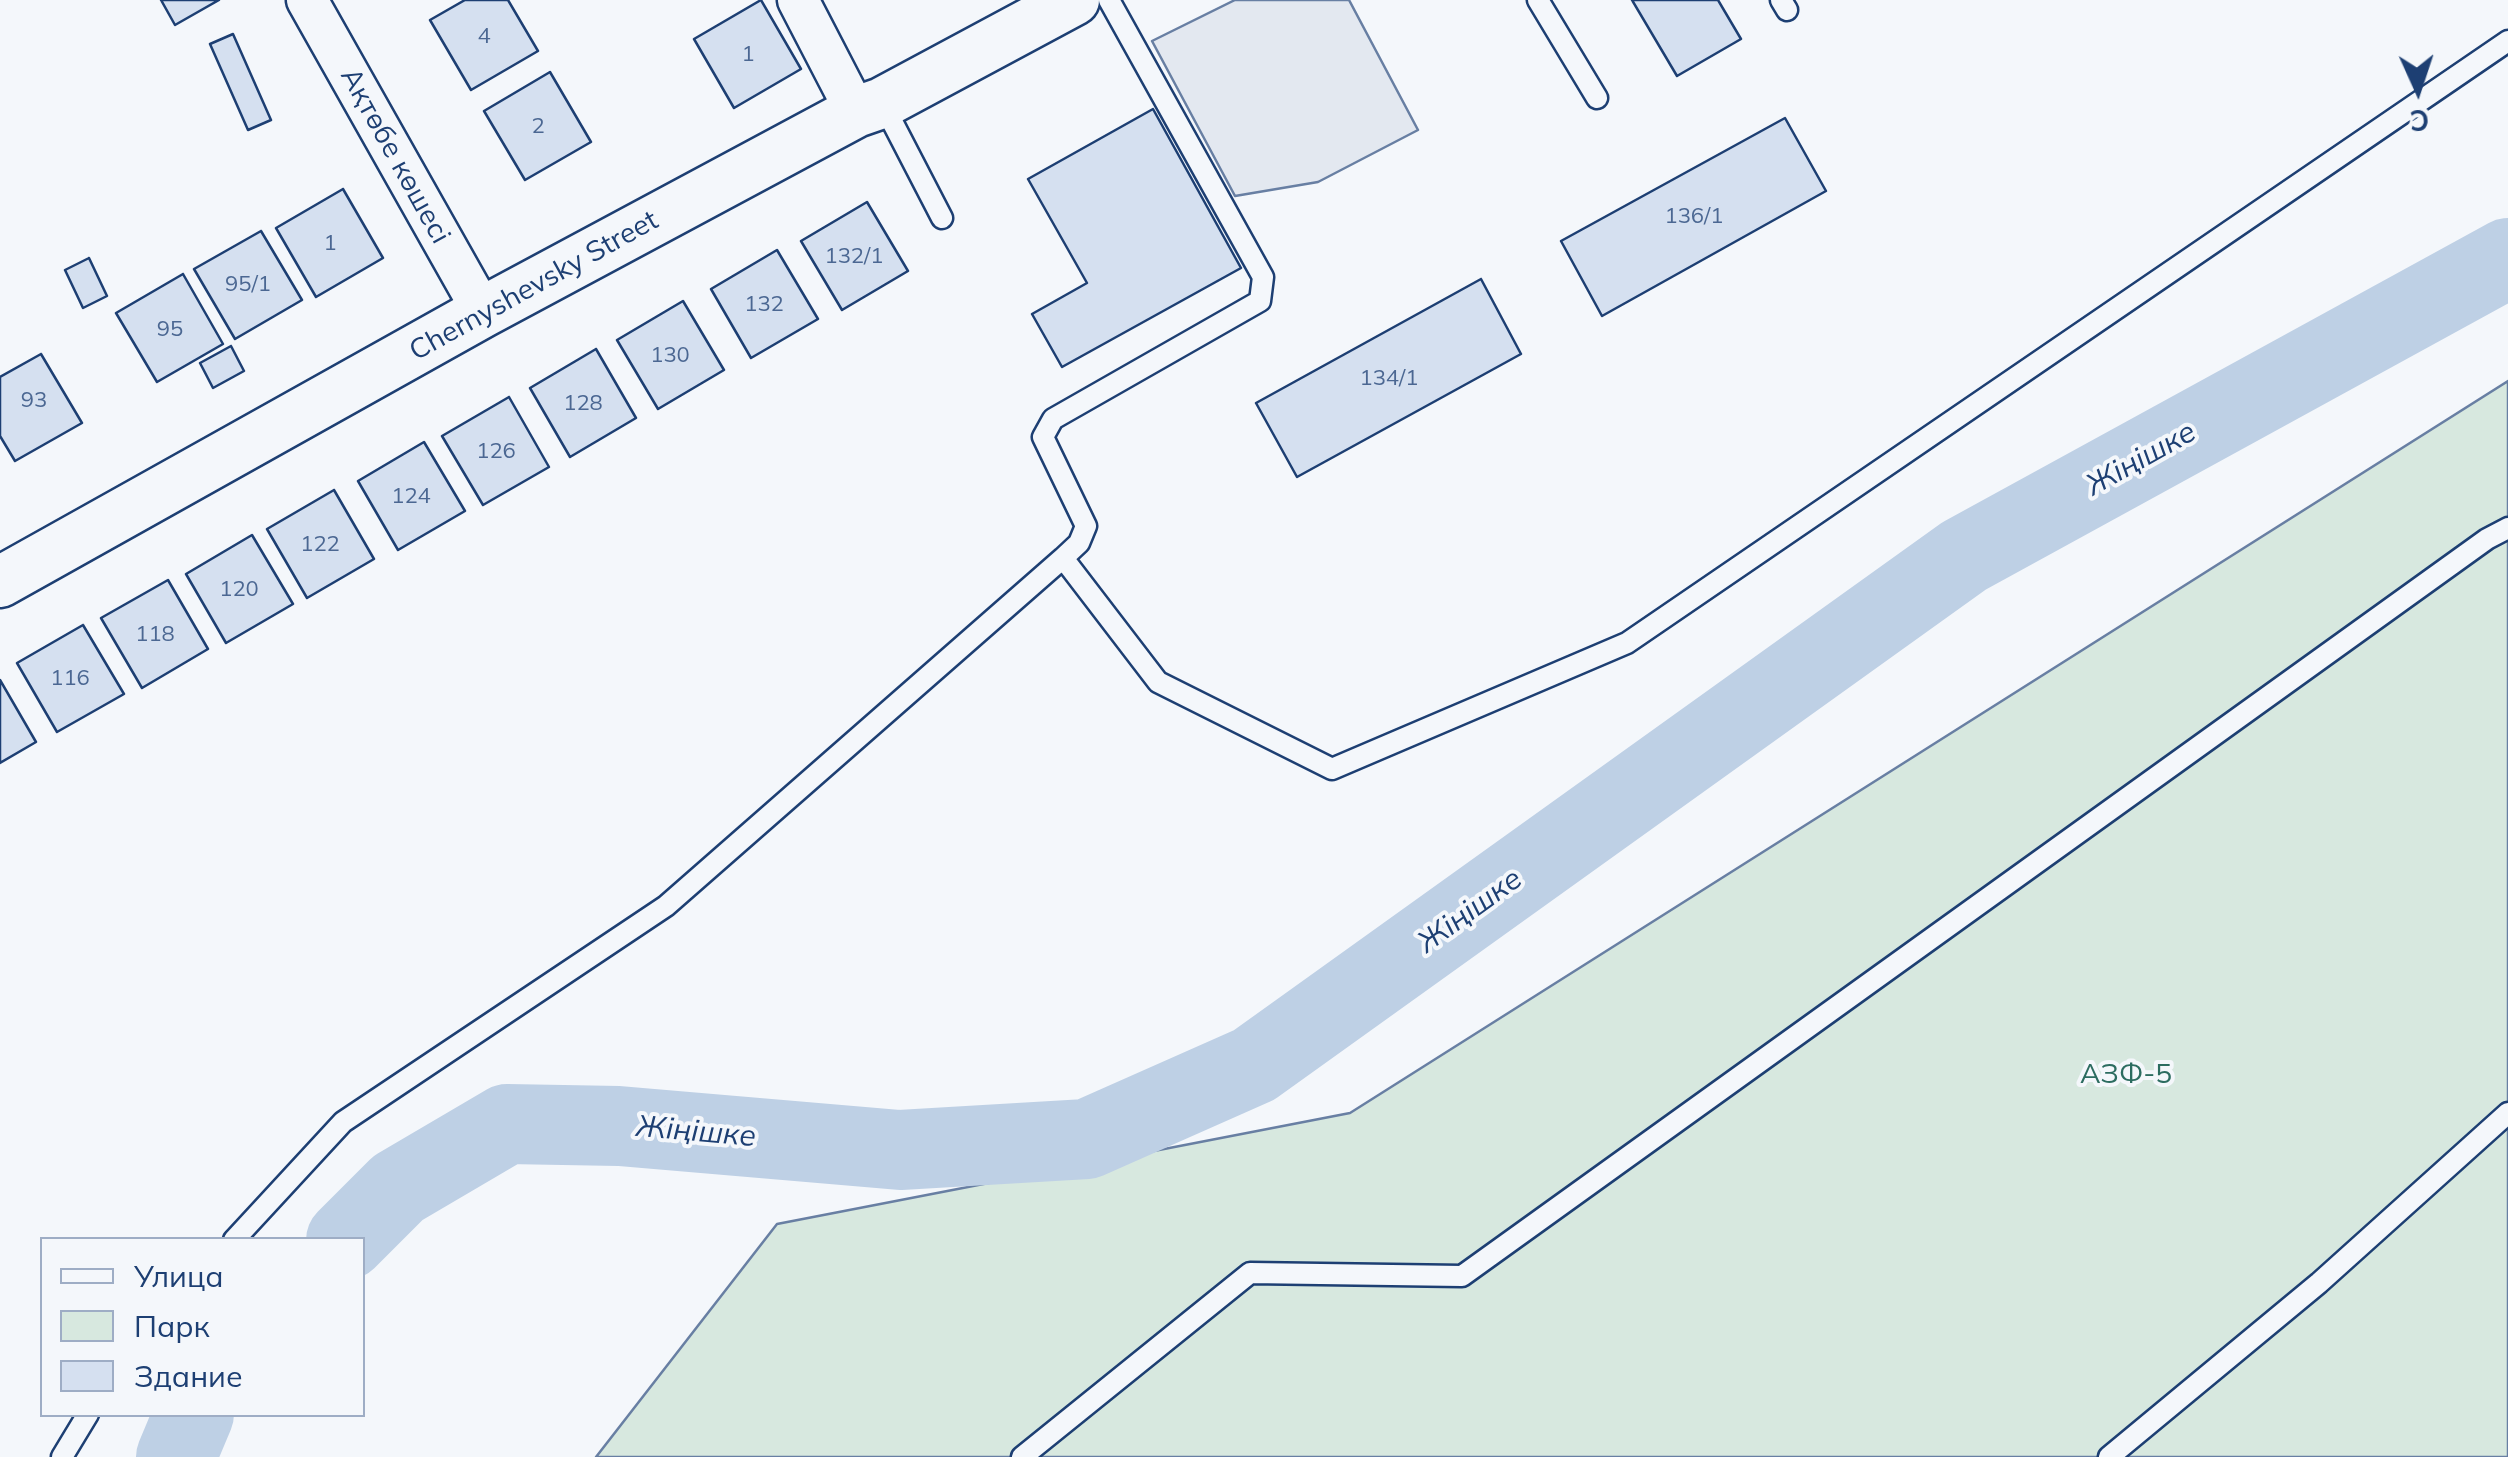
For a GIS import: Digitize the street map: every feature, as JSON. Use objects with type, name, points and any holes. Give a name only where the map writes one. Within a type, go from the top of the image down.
[{"type":"street","name":"Ақтөбе көшесі","points":[[307,0],[482,312]]},
{"type":"street","points":[[798,0],[869,107]]},
{"type":"street","name":"Chernyshevsky Street","points":[[0,582],[482,312],[1078,1]]},
{"type":"lane","points":[[1538,0],[1597,98]]},
{"type":"lane","points":[[237,1237],[343,1122],[666,906],[1063,558],[1079,543],[1086,526],[1043,437],[1054,418],[1260,301],[1262,277],[1078,1]]},
{"type":"lane","points":[[1063,558],[1158,682],[1332,768],[1627,643],[2508,41]]},
{"type":"lane","points":[[869,107],[942,218]]},
{"type":"lane","points":[[1022,1457],[1250,1273],[1462,1276],[2508,528]]},
{"type":"lane","points":[[2109,1457],[2319,1283],[2508,1113]]},
{"type":"lane","points":[[62,1457],[86,1417]]},
{"type":"green space","name":"АЗФ-5","points":[[2508,381],[2508,1457],[596,1457],[777,1224],[1350,1113]]},
{"type":"shaded area","points":[[1235,0],[1349,0],[1418,130],[1318,182],[1235,196],[1152,41]]},
{"type":"building","points":[[161,0],[219,0],[175,25]]},
{"type":"building","points":[[465,0],[508,0],[538,51],[471,90],[430,20]]},
{"type":"building","points":[[761,0],[801,69],[734,108],[694,39]]},
{"type":"building","points":[[1632,0],[1718,0],[1741,39],[1677,76]]},
{"type":"building","points":[[233,34],[271,120],[248,130],[210,44]]},
{"type":"building","points":[[550,72],[591,142],[525,180],[484,111]]},
{"type":"building","points":[[1153,109],[1241,268],[1062,367],[1032,314],[1087,283],[1028,179]]},
{"type":"building","points":[[1785,118],[1826,191],[1602,316],[1561,241]]},
{"type":"building","points":[[343,189],[383,258],[316,297],[276,228]]},
{"type":"building","points":[[867,202],[908,271],[842,310],[801,241]]},
{"type":"building","points":[[261,231],[302,300],[235,339],[194,269]]},
{"type":"building","points":[[777,250],[818,319],[751,358],[711,289]]},
{"type":"building","points":[[89,258],[107,296],[83,308],[65,270]]},
{"type":"building","points":[[183,274],[223,344],[157,382],[116,313]]},
{"type":"building","points":[[1481,279],[1521,354],[1297,477],[1256,403]]},
{"type":"building","points":[[683,301],[724,370],[658,409],[617,340]]},
{"type":"building","points":[[231,346],[244,371],[213,388],[200,363]]},
{"type":"building","points":[[596,349],[636,418],[570,457],[530,388]]},
{"type":"building","points":[[41,354],[82,423],[15,461],[0,436],[0,377]]},
{"type":"building","points":[[509,397],[549,467],[483,505],[442,436]]},
{"type":"building","points":[[424,442],[465,511],[398,550],[358,481]]},
{"type":"building","points":[[334,490],[374,559],[307,598],[267,529]]},
{"type":"building","points":[[252,535],[293,604],[226,643],[186,574]]},
{"type":"building","points":[[168,580],[208,649],[142,688],[101,618]]},
{"type":"building","points":[[83,625],[124,694],[57,732],[17,663]]},
{"type":"building","points":[[0,680],[36,742],[0,763]]},
{"type":"waterway","name":"Жіңішке","points":[[349,1237],[398,1188],[507,1124],[619,1126],[900,1150],[1087,1139],[1254,1065],[1964,556],[2508,258]]},
{"type":"waterway","name":"Жіңішке","points":[[176,1457],[193,1417]]}]
